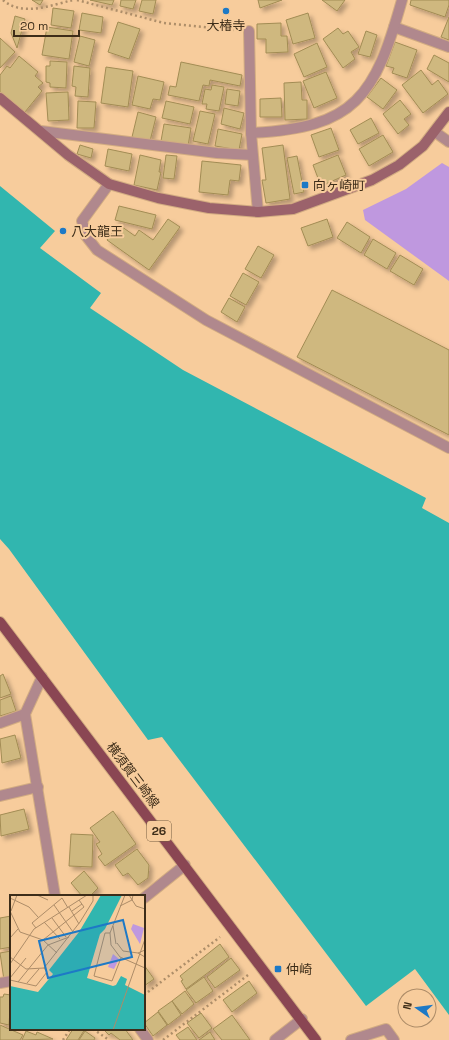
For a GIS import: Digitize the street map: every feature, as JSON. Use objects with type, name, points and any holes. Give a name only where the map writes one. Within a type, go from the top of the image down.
[{"type":"main road","name":"横須賀三崎線","points":[[0,622],[302,1019],[316,1040]]},
{"type":"street","points":[[251,133],[281,132],[317,125],[345,111],[361,97],[372,83],[394,27],[402,0]]},
{"type":"street","points":[[394,27],[449,47]]},
{"type":"street","points":[[249,31],[252,155],[258,212]]},
{"type":"street","points":[[0,98],[68,155],[109,184],[150,196],[209,208],[258,212],[293,209],[372,180],[398,165],[423,146],[449,112]]},
{"type":"street","points":[[41,131],[217,153],[252,155]]},
{"type":"street","points":[[435,132],[449,142]]},
{"type":"street","points":[[109,184],[82,221],[86,236],[97,250],[206,320],[449,448]]},
{"type":"street","points":[[42,677],[25,714],[55,895]]},
{"type":"street","points":[[0,723],[25,714]]},
{"type":"street","points":[[0,796],[38,788]]},
{"type":"street","points":[[145,897],[185,866]]},
{"type":"street","points":[[0,983],[10,981]]},
{"type":"street","points":[[275,1040],[302,1019]]},
{"type":"street","points":[[351,1040],[386,1029],[394,1040]]},
{"type":"street","points":[[141,1030],[148,1040]]},
{"type":"path","points":[[3,0],[23,8],[40,9],[73,0]]},
{"type":"path","points":[[77,0],[164,23],[249,31]]},
{"type":"path","points":[[145,994],[232,928]]},
{"type":"path","points":[[163,1040],[260,965]]},
{"type":"path","points":[[63,1040],[69,1030]]},
{"type":"path","points":[[95,1030],[110,1040]]},
{"type":"shaded area","points":[[442,163],[449,167],[449,281],[365,220],[363,210],[406,189]]},
{"type":"water","points":[[0,186],[55,231],[40,248],[101,293],[90,308],[183,370],[426,498],[422,508],[449,523],[449,1015],[437,999],[437,988],[429,988],[415,969],[366,1006],[162,737],[148,740],[9,549],[0,539]]},
{"type":"building","points":[[32,0],[43,0],[40,5]]},
{"type":"building","points":[[90,0],[114,0],[112,5]]},
{"type":"building","points":[[121,0],[136,0],[133,9],[120,6]]},
{"type":"building","points":[[142,0],[156,0],[153,14],[139,11]]},
{"type":"building","points":[[258,0],[282,0],[260,8]]},
{"type":"building","points":[[322,0],[345,0],[337,11]]},
{"type":"building","points":[[411,0],[449,0],[449,5],[445,17],[410,5]]},
{"type":"building","points":[[53,8],[74,11],[71,28],[51,25]]},
{"type":"building","points":[[82,13],[103,17],[101,33],[79,30]]},
{"type":"building","points":[[308,13],[315,38],[293,44],[286,20]]},
{"type":"building","points":[[15,16],[25,19],[17,48],[11,33]]},
{"type":"building","points":[[449,17],[449,40],[441,37]]},
{"type":"building","points":[[118,22],[140,29],[129,59],[108,52]]},
{"type":"building","points":[[281,23],[281,36],[287,36],[288,52],[266,53],[266,39],[257,39],[257,24]]},
{"type":"building","points":[[47,27],[73,31],[69,59],[42,55]]},
{"type":"building","points":[[338,28],[343,34],[348,31],[359,47],[351,52],[355,59],[343,68],[323,39]]},
{"type":"building","points":[[366,31],[377,35],[370,57],[358,54]]},
{"type":"building","points":[[80,36],[95,40],[89,66],[74,62]]},
{"type":"building","points":[[0,38],[15,52],[0,68]]},
{"type":"building","points":[[395,42],[417,50],[407,78],[392,73],[394,68],[386,66]]},
{"type":"building","points":[[317,43],[327,67],[304,77],[294,54]]},
{"type":"building","points":[[434,55],[449,63],[449,82],[427,69]]},
{"type":"building","points":[[19,56],[38,72],[35,76],[43,83],[38,87],[42,91],[25,112],[0,92],[0,75],[7,66],[10,68]]},
{"type":"building","points":[[50,61],[67,62],[66,88],[50,87],[50,83],[46,82],[46,66],[50,66]]},
{"type":"building","points":[[181,62],[242,75],[240,86],[210,80],[209,86],[203,85],[199,101],[168,95],[170,86],[176,87]]},
{"type":"building","points":[[74,66],[90,68],[88,97],[75,96],[76,87],[72,86]]},
{"type":"building","points":[[106,67],[133,71],[128,107],[101,103]]},
{"type":"building","points":[[421,70],[432,85],[438,80],[448,94],[423,113],[402,85]]},
{"type":"building","points":[[326,72],[337,98],[314,108],[303,81]]},
{"type":"building","points":[[138,76],[164,82],[160,100],[153,99],[150,109],[132,105]]},
{"type":"building","points":[[381,78],[397,90],[383,109],[367,97]]},
{"type":"building","points":[[301,82],[302,100],[307,100],[307,119],[285,120],[284,83]]},
{"type":"building","points":[[212,85],[224,87],[219,111],[206,109],[207,104],[202,104],[205,89],[211,90]]},
{"type":"building","points":[[227,89],[240,91],[238,106],[225,104]]},
{"type":"building","points":[[68,92],[69,120],[48,121],[46,93]]},
{"type":"building","points":[[281,98],[282,117],[260,117],[260,99]]},
{"type":"building","points":[[400,100],[411,114],[404,119],[409,125],[398,134],[383,114]]},
{"type":"building","points":[[78,101],[96,102],[94,128],[77,128]]},
{"type":"building","points":[[166,101],[194,107],[190,124],[162,118]]},
{"type":"building","points":[[224,108],[244,113],[240,129],[221,124]]},
{"type":"building","points":[[200,111],[215,114],[208,144],[193,141]]},
{"type":"building","points":[[138,112],[156,117],[150,141],[132,137]]},
{"type":"building","points":[[371,118],[379,133],[358,144],[350,130]]},
{"type":"building","points":[[164,124],[191,128],[188,146],[161,141]]},
{"type":"building","points":[[331,128],[339,150],[319,157],[311,135]]},
{"type":"building","points":[[218,129],[242,134],[239,150],[215,146]]},
{"type":"building","points":[[383,135],[393,152],[369,166],[359,149]]},
{"type":"building","points":[[80,145],[93,149],[91,158],[77,154]]},
{"type":"building","points":[[283,145],[290,199],[266,203],[262,180],[266,180],[262,148]]},
{"type":"building","points":[[108,149],[132,154],[129,171],[105,166]]},
{"type":"building","points":[[140,155],[161,160],[159,172],[161,172],[157,190],[134,185]]},
{"type":"building","points":[[166,155],[177,156],[174,179],[163,178]]},
{"type":"building","points":[[338,155],[346,175],[321,186],[313,165]]},
{"type":"building","points":[[297,156],[304,192],[294,194],[287,158]]},
{"type":"building","points":[[202,161],[241,165],[239,181],[230,180],[228,195],[199,192]]},
{"type":"building","points":[[119,206],[156,215],[152,229],[115,220]]},
{"type":"building","points":[[168,219],[180,227],[149,270],[107,240],[118,224],[135,236],[139,230],[153,240]]},
{"type":"building","points":[[327,219],[333,237],[308,246],[301,228]]},
{"type":"building","points":[[347,222],[370,237],[361,253],[337,238]]},
{"type":"building","points":[[373,239],[396,253],[387,269],[364,255]]},
{"type":"building","points":[[258,246],[274,255],[261,278],[245,269]]},
{"type":"building","points":[[400,255],[423,269],[414,285],[390,271]]},
{"type":"building","points":[[243,273],[259,282],[246,305],[230,296]]},
{"type":"building","points":[[332,290],[449,350],[449,435],[297,357]]},
{"type":"building","points":[[229,298],[245,307],[237,322],[221,312]]},
{"type":"building","points":[[3,674],[11,694],[0,698],[0,676]]},
{"type":"building","points":[[11,696],[16,711],[0,716],[0,700]]},
{"type":"building","points":[[15,735],[21,758],[2,763],[0,739]]},
{"type":"building","points":[[24,809],[29,829],[1,836],[0,815]]},
{"type":"building","points":[[113,811],[136,844],[105,866],[98,857],[102,854],[96,844],[100,842],[90,828]]},
{"type":"building","points":[[71,834],[93,835],[92,867],[69,866]]},
{"type":"building","points":[[137,849],[149,865],[148,878],[138,885],[128,873],[123,876],[115,865]]},
{"type":"building","points":[[84,871],[98,888],[91,895],[81,895],[71,883]]},
{"type":"building","points":[[10,916],[10,947],[0,949],[0,918]]},
{"type":"building","points":[[220,944],[229,957],[186,989],[180,976]]},
{"type":"building","points":[[10,951],[10,979],[4,980],[0,953]]},
{"type":"building","points":[[231,958],[240,970],[215,988],[207,977]]},
{"type":"building","points":[[145,966],[154,979],[145,985]]},
{"type":"building","points":[[204,977],[213,991],[196,1003],[186,990]]},
{"type":"building","points":[[249,981],[257,993],[232,1012],[223,1000]]},
{"type":"building","points":[[185,991],[194,1004],[182,1014],[172,1001]]},
{"type":"building","points":[[4,994],[10,995],[9,1025],[0,1023],[0,997],[3,997]]},
{"type":"building","points":[[172,1001],[181,1015],[168,1025],[158,1011]]},
{"type":"building","points":[[158,1012],[167,1025],[153,1036],[145,1022]]},
{"type":"building","points":[[201,1013],[212,1028],[199,1038],[187,1023]]},
{"type":"building","points":[[232,1015],[250,1040],[222,1040],[213,1029]]},
{"type":"building","points":[[0,1025],[23,1035],[20,1040],[0,1040]]},
{"type":"building","points":[[188,1027],[197,1040],[180,1040],[176,1035]]},
{"type":"building","points":[[72,1030],[84,1030],[78,1040],[66,1040]]},
{"type":"building","points":[[104,1030],[126,1030],[133,1040],[120,1040],[111,1033],[109,1035]]},
{"type":"building","points":[[26,1031],[36,1035],[37,1032],[53,1039],[22,1040]]},
{"type":"building","points":[[85,1031],[95,1038],[94,1040],[79,1040]]},
{"type":"building","points":[[210,1032],[215,1040],[199,1040]]},
{"type":"place","name":"大椿寺","points":[[226,11]]},
{"type":"place","name":"向ヶ崎町","points":[[305,185]]},
{"type":"place","name":"八大龍王","points":[[63,231]]},
{"type":"place","name":"仲崎","points":[[278,969]]}]
